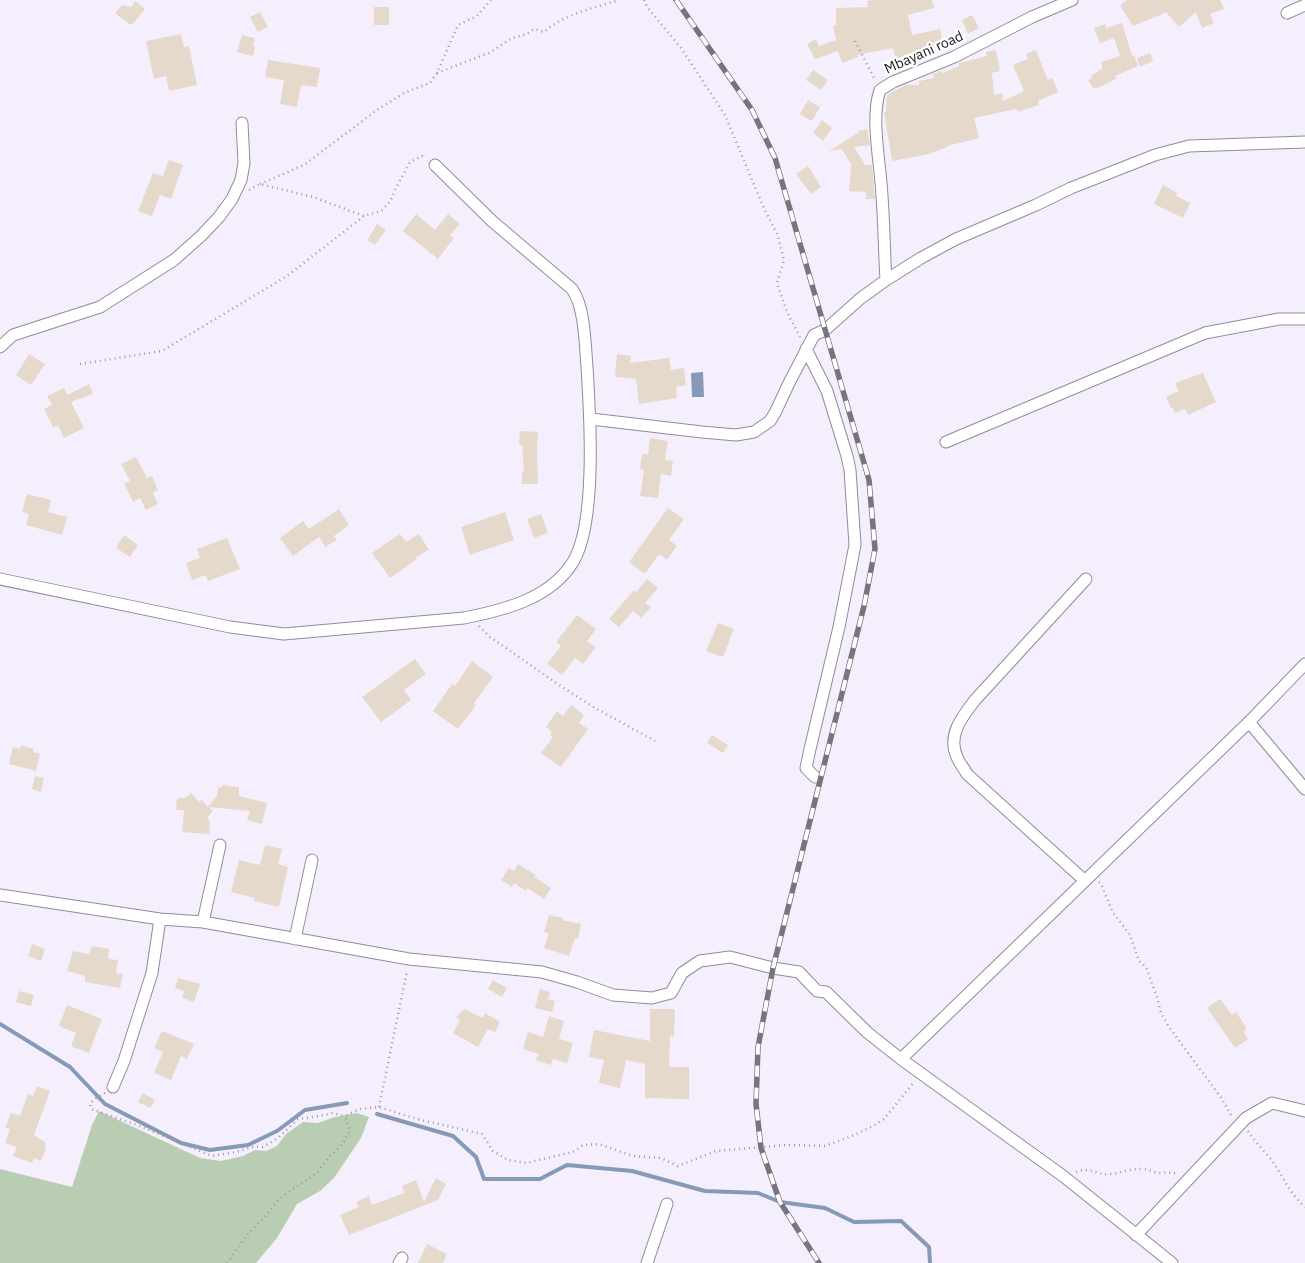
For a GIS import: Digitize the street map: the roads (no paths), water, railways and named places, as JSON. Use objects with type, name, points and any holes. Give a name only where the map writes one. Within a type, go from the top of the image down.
[{"type":"street","name":"Mbayani road","points":[[886,280],[876,119],[876,103],[880,90],[893,82],[954,57],[1032,16],[1072,0]]},
{"type":"street","points":[[1287,13],[1305,5]]},
{"type":"street","points":[[0,339],[100,307],[174,260],[195,242],[219,217],[232,199],[241,180],[244,163],[242,123]]},
{"type":"street","points":[[591,419],[736,435],[754,432],[770,421],[775,413],[814,335],[825,330],[861,298],[886,280],[956,239],[1071,188],[1154,155],[1189,146],[1305,142]]},
{"type":"street","points":[[0,579],[230,627],[284,634],[468,617],[520,604],[544,591],[563,575],[573,563],[580,548],[588,504],[591,419],[580,306],[572,289],[492,221],[435,165]]},
{"type":"street","points":[[946,442],[1205,333],[1279,319],[1305,319]]},
{"type":"street","points":[[0,348],[13,335]]},
{"type":"street","points":[[806,349],[828,392],[847,456],[850,470],[856,545],[806,768],[815,777]]},
{"type":"street","points":[[1086,579],[975,700],[959,721],[953,740],[956,756],[967,774],[1088,876]]},
{"type":"street","points":[[901,1058],[1249,722],[1305,664]]},
{"type":"street","points":[[1249,722],[1305,789]]},
{"type":"street","points":[[203,922],[220,845]]},
{"type":"street","points":[[295,939],[312,860]]},
{"type":"street","points":[[0,895],[160,919],[203,922],[409,959],[542,972],[613,995],[652,998],[671,993],[682,972],[700,961],[730,958],[799,972],[817,992],[826,992],[868,1033],[918,1072],[1063,1176],[1172,1263]]},
{"type":"street","points":[[113,1087],[124,1061],[152,973],[160,919]]},
{"type":"street","points":[[1136,1235],[1246,1118],[1272,1103],[1305,1111]]},
{"type":"street","points":[[647,1263],[667,1204]]},
{"type":"water","points":[[703,372],[704,397],[692,397],[691,373]]},
{"type":"waterway","points":[[0,1024],[70,1067],[105,1104],[181,1143],[210,1150],[248,1145],[277,1131],[305,1110],[347,1103]]},
{"type":"waterway","points":[[377,1114],[453,1136],[476,1157],[484,1179],[540,1179],[567,1165],[632,1171],[705,1191],[758,1193],[780,1202],[825,1208],[854,1222],[901,1221],[929,1247],[930,1263]]},
{"type":"railway","points":[[676,0],[752,110],[775,158],[869,480],[875,549],[864,606],[773,968],[758,1047],[756,1104],[761,1148],[780,1202],[819,1263]]}]
